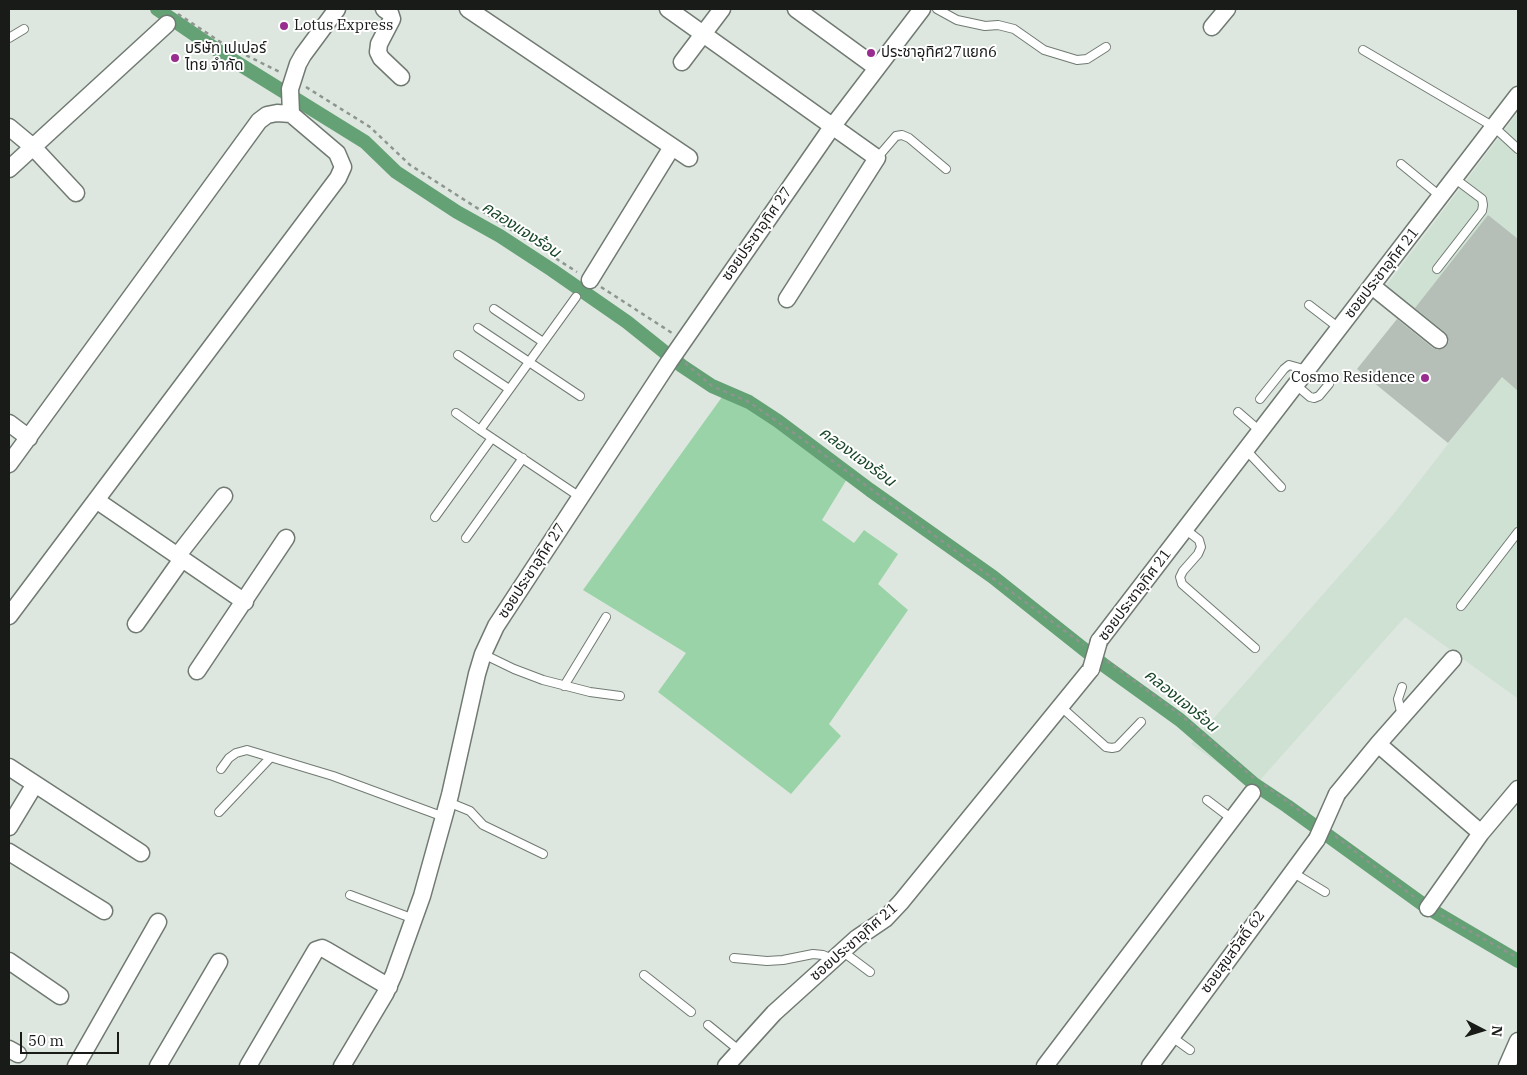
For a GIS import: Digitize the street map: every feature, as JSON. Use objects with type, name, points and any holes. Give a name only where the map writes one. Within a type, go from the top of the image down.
[{"type":"street","points":[[9,616],[338,178],[343,167],[337,153],[290,110],[290,89],[303,55],[337,9]]},
{"type":"street","points":[[384,9],[390,14],[392,20],[379,44],[378,52],[381,58],[401,76]]},
{"type":"street","points":[[468,9],[689,158]]},
{"type":"street","points":[[668,9],[877,158],[787,299]]},
{"type":"street","points":[[682,62],[722,9]]},
{"type":"street","points":[[796,9],[876,68]]},
{"type":"street","name":"ซอยประชาอุทิศ 27","points":[[342,1066],[389,986],[414,919],[446,809],[477,674],[483,654],[496,626],[676,352],[832,127],[922,9]]},
{"type":"street","points":[[1212,27],[1225,9]]},
{"type":"street","points":[[9,169],[169,16]]},
{"type":"street","name":"ซอยประชาอุทิศ 21","points":[[726,1066],[774,1013],[857,938],[885,919],[901,902],[1096,663],[1092,644],[1185,529],[1518,95]]},
{"type":"street","points":[[9,464],[259,121],[267,115],[290,110]]},
{"type":"street","points":[[9,128],[33,147],[76,193]]},
{"type":"street","points":[[590,280],[672,147]]},
{"type":"street","points":[[1372,286],[1439,340]]},
{"type":"street","points":[[9,423],[29,438]]},
{"type":"street","points":[[136,624],[180,557],[224,496]]},
{"type":"street","points":[[96,500],[245,602]]},
{"type":"street","points":[[197,671],[245,602],[286,538]]},
{"type":"street","name":"ซอยสุขสวัสดิ์ 62","points":[[1150,1066],[1292,872],[1323,835],[1337,794],[1402,716],[1453,659]]},
{"type":"street","points":[[1378,744],[1481,833]]},
{"type":"street","points":[[9,767],[141,853]]},
{"type":"street","points":[[9,827],[35,784]]},
{"type":"street","points":[[1046,1066],[1257,786]]},
{"type":"street","points":[[1428,908],[1481,833],[1518,789]]},
{"type":"street","points":[[9,852],[104,910]]},
{"type":"street","points":[[76,1066],[158,922]]},
{"type":"street","points":[[248,1066],[316,950],[322,948],[389,986]]},
{"type":"street","points":[[9,961],[60,996]]},
{"type":"street","points":[[158,1066],[219,962]]},
{"type":"street","points":[[1507,1066],[1518,1042]]},
{"type":"lane","points":[[937,9],[957,20],[985,26],[998,25],[1014,29],[1044,50],[1077,60],[1086,59],[1106,47]]},
{"type":"lane","points":[[9,38],[24,29]]},
{"type":"lane","points":[[1362,50],[1494,127],[1518,149]]},
{"type":"lane","points":[[877,158],[896,136],[902,135],[909,138],[946,169]]},
{"type":"lane","points":[[1401,164],[1440,196]]},
{"type":"lane","points":[[1436,269],[1482,211],[1482,199],[1454,178]]},
{"type":"lane","points":[[480,430],[576,297]]},
{"type":"lane","points":[[1309,305],[1339,328]]},
{"type":"lane","points":[[494,309],[543,342]]},
{"type":"lane","points":[[478,328],[580,396]]},
{"type":"lane","points":[[458,355],[509,389]]},
{"type":"lane","points":[[1260,398],[1284,369],[1290,365],[1307,370]]},
{"type":"lane","points":[[1296,385],[1310,397],[1314,398],[1319,396],[1329,384]]},
{"type":"lane","points":[[1238,412],[1260,431]]},
{"type":"lane","points":[[456,413],[580,497]]},
{"type":"lane","points":[[435,517],[492,438]]},
{"type":"lane","points":[[1246,450],[1281,487]]},
{"type":"lane","points":[[466,538],[523,458]]},
{"type":"lane","points":[[1185,529],[1199,540],[1201,547],[1198,554],[1183,571],[1180,577],[1182,584],[1255,648]]},
{"type":"lane","points":[[1461,606],[1518,532]]},
{"type":"lane","points":[[564,686],[606,617]]},
{"type":"lane","points":[[483,654],[514,669],[564,686],[620,696]]},
{"type":"lane","points":[[1402,687],[1398,699],[1402,716]]},
{"type":"lane","points":[[1060,706],[1106,747],[1118,747],[1141,722]]},
{"type":"lane","points":[[221,769],[229,758],[236,753],[247,750],[446,809],[470,811],[484,825],[543,854]]},
{"type":"lane","points":[[219,812],[270,758]]},
{"type":"lane","points":[[1207,800],[1232,819]]},
{"type":"lane","points":[[1292,872],[1325,892]]},
{"type":"lane","points":[[350,895],[414,919]]},
{"type":"lane","points":[[734,958],[767,961],[813,954],[837,955],[870,972]]},
{"type":"lane","points":[[644,975],[691,1012]]},
{"type":"lane","points":[[708,1025],[740,1051]]},
{"type":"lane","points":[[1172,1037],[1190,1050]]},
{"type":"path","points":[[169,16],[225,46],[293,78],[370,127],[410,165],[590,280],[676,352],[712,386],[749,402],[1092,644]]},
{"type":"path","points":[[1096,663],[1183,716],[1257,786],[1313,820]]},
{"type":"path","points":[[1323,835],[1428,908],[1518,958]]},
{"type":"shaded area","points":[[1518,112],[1518,697],[1405,617],[1253,788],[1191,744],[1392,516],[1498,380],[1383,290]]},
{"type":"green space","points":[[722,397],[733,398],[763,414],[847,479],[822,520],[854,543],[864,530],[898,554],[878,584],[908,610],[829,724],[841,736],[791,794],[658,692],[686,653],[583,590]]},
{"type":"building","points":[[1488,215],[1518,239],[1518,391],[1502,377],[1448,443],[1357,369],[1397,319],[1433,348],[1438,350],[1446,347],[1449,341],[1446,333],[1415,308]]},
{"type":"waterway","name":"คลองแจงร้อน","points":[[157,9],[223,54],[365,142],[396,172],[552,270],[627,322],[682,366],[712,386],[749,402],[778,421],[870,490],[993,577],[1105,666],[1180,720],[1254,784],[1428,908],[1518,961]]},
{"type":"place","name":"Lotus Express","points":[[284,26]]},
{"type":"place","name":"ประชาอุทิศ27แยก6","points":[[871,53]]},
{"type":"place","name":"บริษัท เปเปอร์ ไทย จำกัด","points":[[175,58]]},
{"type":"place","name":"Cosmo Residence","points":[[1425,378]]}]
